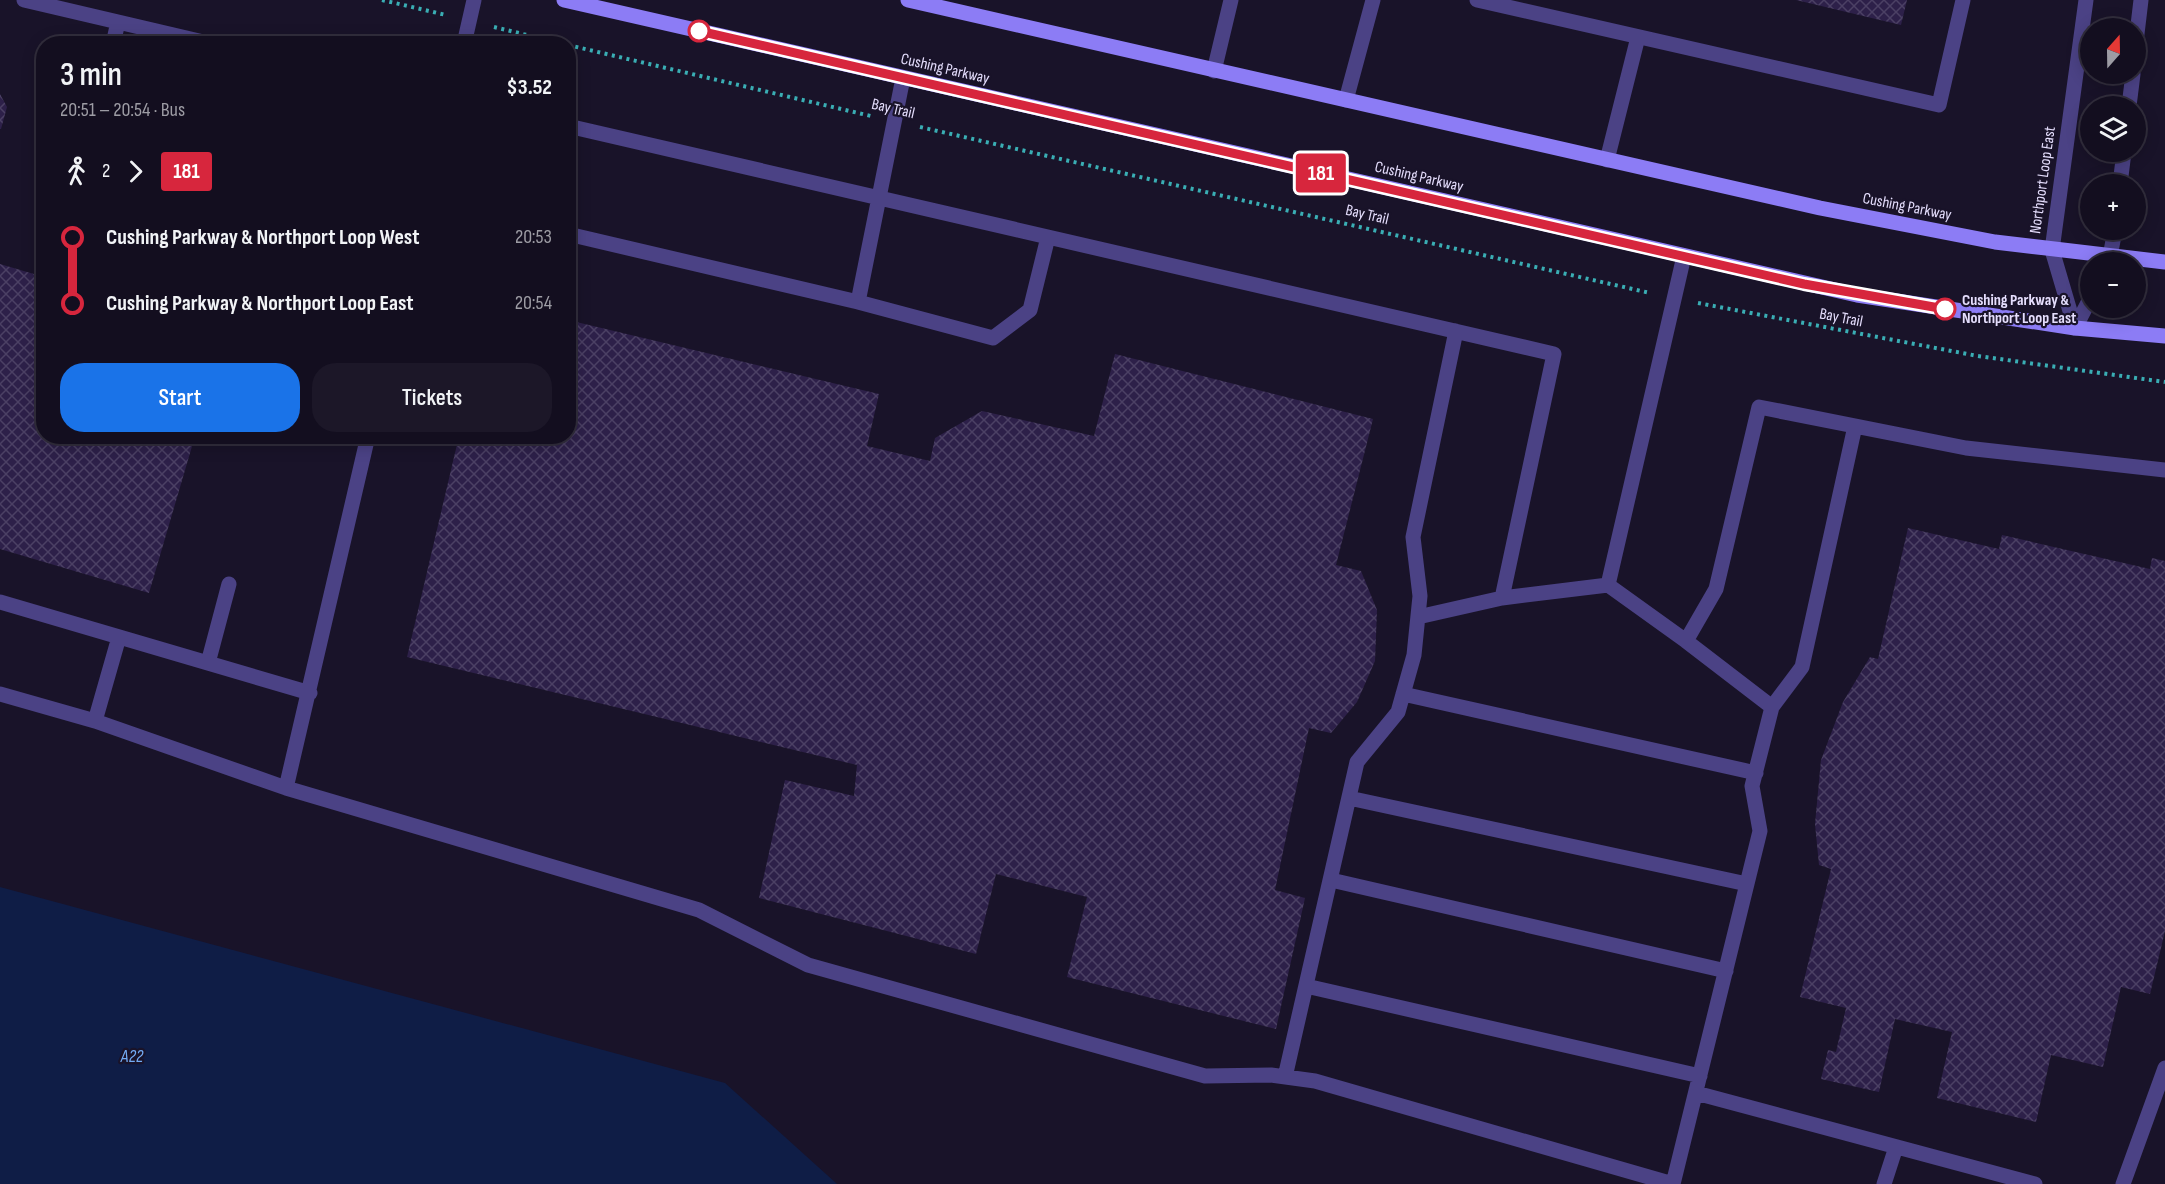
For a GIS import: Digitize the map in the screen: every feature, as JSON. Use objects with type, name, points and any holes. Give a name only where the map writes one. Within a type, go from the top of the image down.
[{"type":"main road","name":"Cushing Parkway","points":[[564,0],[1857,295],[2075,328],[2165,336]]},
{"type":"main road","name":"Cushing Parkway","points":[[908,0],[1820,208],[1995,242],[2080,255]]},
{"type":"main road","name":"Cushing Parkway","points":[[2146,261],[2165,262]]},
{"type":"street","points":[[24,0],[178,36]]},
{"type":"street","points":[[466,36],[474,0]]},
{"type":"street","points":[[1214,70],[1231,0]]},
{"type":"street","points":[[1346,100],[1373,0]]},
{"type":"street","points":[[1477,0],[1940,105],[1963,0]]},
{"type":"street","name":"Northport Loop East","points":[[2075,328],[2052,250],[2086,0]]},
{"type":"street","points":[[2138,18],[2140,0]]},
{"type":"street","points":[[115,36],[118,22]]},
{"type":"street","points":[[1607,160],[1638,37]]},
{"type":"street","points":[[858,302],[903,78]]},
{"type":"street","points":[[576,128],[1554,354],[1502,598]]},
{"type":"street","points":[[576,236],[858,302],[993,338],[1030,310],[1048,237]]},
{"type":"street","points":[[1608,585],[1684,256]]},
{"type":"street","points":[[2075,328],[2080,318]]},
{"type":"street","points":[[1285,1077],[1358,762],[1398,712],[1414,655],[1420,596],[1413,537],[1456,331]]},
{"type":"street","points":[[1686,641],[1716,589],[1759,407],[1966,448],[2165,470]]},
{"type":"street","points":[[0,694],[95,721],[286,788],[699,910],[808,965],[1205,1076],[1285,1077],[1315,1081],[1674,1184],[1760,831],[1752,786],[1772,707],[1803,666],[1855,426]]},
{"type":"street","points":[[286,788],[310,693],[366,444]]},
{"type":"street","points":[[208,663],[229,584]]},
{"type":"street","points":[[1418,616],[1502,598],[1608,585],[1772,707]]},
{"type":"street","points":[[0,602],[310,693]]},
{"type":"street","points":[[95,721],[119,637]]},
{"type":"street","points":[[1403,694],[1756,773]]},
{"type":"street","points":[[1349,798],[1747,884]]},
{"type":"street","points":[[1330,880],[1726,971]]},
{"type":"street","points":[[1306,986],[1700,1076]]},
{"type":"street","points":[[2123,1184],[2165,1068]]},
{"type":"street","points":[[1696,1093],[2035,1184]]},
{"type":"street","points":[[1884,1184],[1896,1147]]},
{"type":"path","points":[[382,0],[400,4]]},
{"type":"path","name":"Bay Trail","points":[[576,47],[894,122],[1674,298],[1978,356],[2165,382]]},
{"type":"water","name":"A22","points":[[0,887],[725,1083],[837,1184],[0,1184]]},
{"type":"building","points":[[1796,0],[1907,0],[1901,25]]},
{"type":"building","points":[[0,94],[7,107],[1,129],[0,129]]},
{"type":"building","points":[[0,264],[36,275],[36,444],[193,444],[149,593],[0,549]]},
{"type":"building","points":[[576,322],[879,394],[867,446],[930,461],[935,438],[982,411],[1094,436],[1115,354],[1373,419],[1336,565],[1361,571],[1377,610],[1375,661],[1357,702],[1331,733],[1309,728],[1275,890],[1305,898],[1276,1029],[1067,977],[1087,897],[996,874],[976,954],[759,898],[785,780],[854,796],[857,765],[407,657],[457,444],[576,444]]},
{"type":"building","points":[[1908,528],[1999,549],[2002,535],[2150,569],[2152,558],[2165,561],[2165,931],[2150,994],[2121,987],[2103,1067],[2051,1055],[2036,1122],[1937,1098],[1952,1032],[1895,1019],[1879,1092],[1821,1079],[1828,1050],[1836,1052],[1846,1008],[1800,997],[1831,869],[1819,865],[1815,824],[1821,760],[1843,702],[1870,657],[1878,659]]},
{"type":"bus line","name":"181","points":[[699,31],[1804,284],[1945,309]]},
{"type":"place","name":"Cushing Parkway & Northport Loop East","points":[[1945,309]]}]
